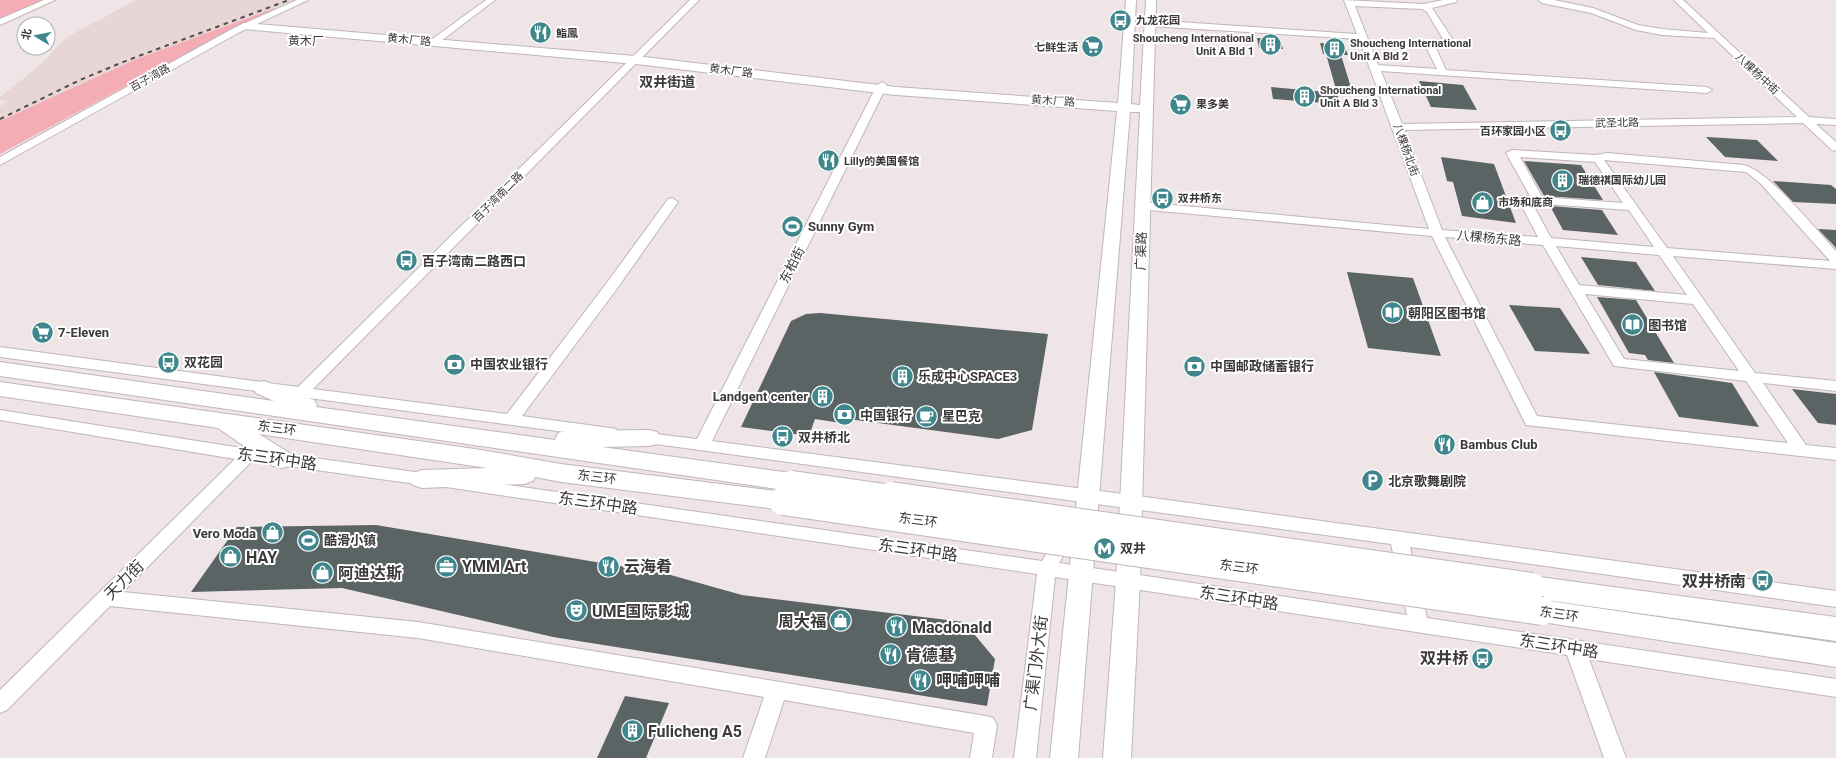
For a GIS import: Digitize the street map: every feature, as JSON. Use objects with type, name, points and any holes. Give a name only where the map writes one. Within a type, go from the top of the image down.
[{"type":"highway","name":"东三环","points":[[0,369],[489,439],[787,491],[1537,599],[1836,630]]},
{"type":"highway","points":[[264,388],[337,418]]},
{"type":"highway","name":"东三环","points":[[0,389],[475,457],[561,473],[787,491]]},
{"type":"highway","points":[[222,421],[282,460]]},
{"type":"highway","points":[[489,439],[649,438]]},
{"type":"highway","points":[[422,479],[561,473]]},
{"type":"highway","name":"东三环","points":[[1537,599],[1836,656]]},
{"type":"main road","points":[[1064,758],[1090,496],[1124,105],[1131,0]]},
{"type":"main road","name":"广渠路","points":[[1128,581],[1151,0]]},
{"type":"main road","name":"黄木厂路","points":[[248,24],[638,57],[881,87],[1146,106]]},
{"type":"main road","points":[[1117,758],[1128,581]]},
{"type":"street","points":[[0,22],[51,0]]},
{"type":"street","name":"百子湾路","points":[[0,162],[248,24],[304,0]]},
{"type":"street","points":[[437,40],[491,0]]},
{"type":"street","name":"百子湾南二路","points":[[300,393],[695,0]]},
{"type":"street","points":[[1348,1],[1424,7],[1453,0]]},
{"type":"street","points":[[1544,0],[1604,15],[1636,27],[1662,32],[1717,36]]},
{"type":"street","points":[[1590,0],[1604,15]]},
{"type":"street","name":"八棵杨中街","points":[[1678,0],[1836,148]]},
{"type":"street","name":"八棵杨北街","points":[[1348,1],[1398,127],[1437,233],[1532,422],[1801,450]]},
{"type":"street","points":[[1424,7],[1430,10],[1448,40],[1430,45],[1442,69]]},
{"type":"street","points":[[1150,23],[1363,37]]},
{"type":"street","points":[[1375,68],[1707,90]]},
{"type":"street","name":"东柏街","points":[[702,445],[881,87]]},
{"type":"street","name":"武圣北路","points":[[1398,127],[1807,120],[1836,122]]},
{"type":"street","points":[[1538,200],[1512,153],[1598,159],[1602,156],[1607,156],[1710,164],[1750,170],[1764,181],[1836,259]]},
{"type":"street","points":[[1598,159],[1664,251],[1801,450],[1836,454]]},
{"type":"street","points":[[1632,207],[1524,199],[1547,242],[1619,363],[1836,386]]},
{"type":"street","points":[[511,420],[611,287],[672,202]]},
{"type":"street","name":"八棵杨东路","points":[[1142,206],[1437,233],[1836,265]]},
{"type":"street","points":[[1575,289],[1697,300]]},
{"type":"street","points":[[0,352],[300,393],[1131,501],[1836,599]]},
{"type":"street","name":"东三环中路","points":[[0,414],[248,455],[1082,573],[1836,688]]},
{"type":"street","name":"天力街","points":[[0,704],[248,455]]},
{"type":"street","points":[[917,550],[934,476]]},
{"type":"street","points":[[1047,568],[1090,496]]},
{"type":"street","points":[[1399,538],[1419,625]]},
{"type":"street","name":"广渠门外大街","points":[[1024,758],[1047,568]]},
{"type":"street","points":[[106,598],[418,630],[986,725],[981,758]]},
{"type":"street","points":[[1575,649],[1615,758]]},
{"type":"street","points":[[754,758],[777,690]]},
{"type":"shaded area","points":[[0,0],[46,0],[0,20]]},
{"type":"shaded area","points":[[136,0],[294,0],[134,60],[0,121],[0,106],[9,101],[0,100],[0,97],[38,67],[49,56],[56,56],[56,48],[67,37]]},
{"type":"shaded area","points":[[276,8],[230,30],[0,154],[0,121],[134,60]]},
{"type":"building","name":"Shoucheng International Unit A Bld 1","points":[[1257,38],[1280,39],[1283,49],[1259,48]]},
{"type":"building","points":[[1320,43],[1344,45],[1348,55],[1341,55],[1353,94],[1337,93],[1326,54],[1323,54]]},
{"type":"building","points":[[1419,81],[1463,85],[1477,110],[1431,107]]},
{"type":"building","name":"Shoucheng International Unit A Bld 3","points":[[1271,87],[1337,93],[1340,104],[1273,99]]},
{"type":"building","points":[[1706,137],[1757,140],[1778,161],[1725,157]]},
{"type":"building","points":[[1441,157],[1494,164],[1516,223],[1462,216],[1453,182],[1447,181]]},
{"type":"building","name":"瑞德祺国际幼儿园","points":[[1524,161],[1581,165],[1603,200],[1544,196]]},
{"type":"building","points":[[1773,181],[1831,185],[1836,189],[1836,204],[1793,202]]},
{"type":"building","points":[[1550,206],[1602,210],[1618,235],[1563,230]]},
{"type":"building","points":[[1818,229],[1836,230],[1836,248]]},
{"type":"building","points":[[1581,257],[1636,262],[1655,291],[1598,285]]},
{"type":"building","name":"朝阳区图书馆","points":[[1347,272],[1413,278],[1441,356],[1368,348]]},
{"type":"building","name":"图书馆","points":[[1597,297],[1636,300],[1674,363],[1648,360],[1645,355],[1629,353]]},
{"type":"building","points":[[1509,305],[1560,308],[1590,354],[1535,351]]},
{"type":"building","name":"乐成中心SPACE3","points":[[820,313],[1048,334],[1032,430],[998,439],[848,419],[847,424],[815,419],[809,436],[741,427],[791,321],[806,314]]},
{"type":"building","points":[[1654,372],[1732,383],[1759,427],[1679,417]]},
{"type":"building","points":[[1792,389],[1836,394],[1836,425],[1818,423]]},
{"type":"building","points":[[376,525],[667,574],[742,595],[964,622],[995,659],[987,706],[553,637],[342,588],[191,592],[237,527]]},
{"type":"building","name":"Fulicheng A5","points":[[625,696],[669,703],[646,758],[597,758]]},
{"type":"railway","points":[[0,119],[80,80],[128,60],[289,0]]},
{"type":"place","name":"九龙花园","points":[[1120,20]]},
{"type":"place","name":"鮨鳳","points":[[541,33]]},
{"type":"place","name":"Shoucheng International Unit A Bld 1","points":[[1270,44]]},
{"type":"place","name":"七鲜生活","points":[[1093,47]]},
{"type":"place","name":"Shoucheng International Unit A Bld 2","points":[[1334,49]]},
{"type":"place","name":"Shoucheng International Unit A Bld 3","points":[[1305,96]]},
{"type":"place","name":"果多美","points":[[1180,104]]},
{"type":"place","name":"百环家园小区","points":[[1561,131]]},
{"type":"place","name":"Lilly的美国餐馆","points":[[829,161]]},
{"type":"place","name":"瑞德祺国际幼儿园","points":[[1563,180]]},
{"type":"place","name":"双井桥东","points":[[1162,198]]},
{"type":"place","name":"市场和底商","points":[[1483,202]]},
{"type":"place","name":"Sunny Gym","points":[[793,226]]},
{"type":"place","name":"百子湾南二路西口","points":[[406,261]]},
{"type":"place","name":"朝阳区图书馆","points":[[1392,313]]},
{"type":"place","name":"图书馆","points":[[1632,325]]},
{"type":"place","name":"7-Eleven","points":[[43,332]]},
{"type":"place","name":"双花园","points":[[168,362]]},
{"type":"place","name":"中国农业银行","points":[[454,364]]},
{"type":"place","name":"中国邮政储蓄银行","points":[[1194,366]]},
{"type":"place","name":"乐成中心SPACE3","points":[[903,376]]},
{"type":"place","name":"Landgent center","points":[[823,396]]},
{"type":"place","name":"中国银行","points":[[845,415]]},
{"type":"place","name":"星巴克","points":[[927,416]]},
{"type":"place","name":"双井桥北","points":[[782,437]]},
{"type":"place","name":"Bambus Club","points":[[1445,444]]},
{"type":"place","name":"北京歌舞剧院","points":[[1372,481]]},
{"type":"place","name":"Vero Moda","points":[[272,533]]},
{"type":"place","name":"酷滑小镇","points":[[309,540]]},
{"type":"place","name":"双井","points":[[1105,548]]},
{"type":"place","name":"HAY","points":[[230,557]]},
{"type":"place","name":"YMM Art","points":[[446,566]]},
{"type":"place","name":"云海肴","points":[[609,566]]},
{"type":"place","name":"阿迪达斯","points":[[322,573]]},
{"type":"place","name":"双井桥南","points":[[1762,581]]},
{"type":"place","name":"UME国际影城","points":[[577,611]]},
{"type":"place","name":"周大福","points":[[841,621]]},
{"type":"place","name":"Macdonald","points":[[897,627]]},
{"type":"place","name":"肯德基","points":[[890,655]]},
{"type":"place","name":"双井桥","points":[[1483,658]]},
{"type":"place","name":"呷哺呷哺","points":[[921,680]]},
{"type":"place","name":"Fulicheng A5","points":[[633,731]]},
{"type":"district","name":"黄木厂","points":[[306,41]]},
{"type":"district","name":"双井街道","points":[[667,82]]}]
